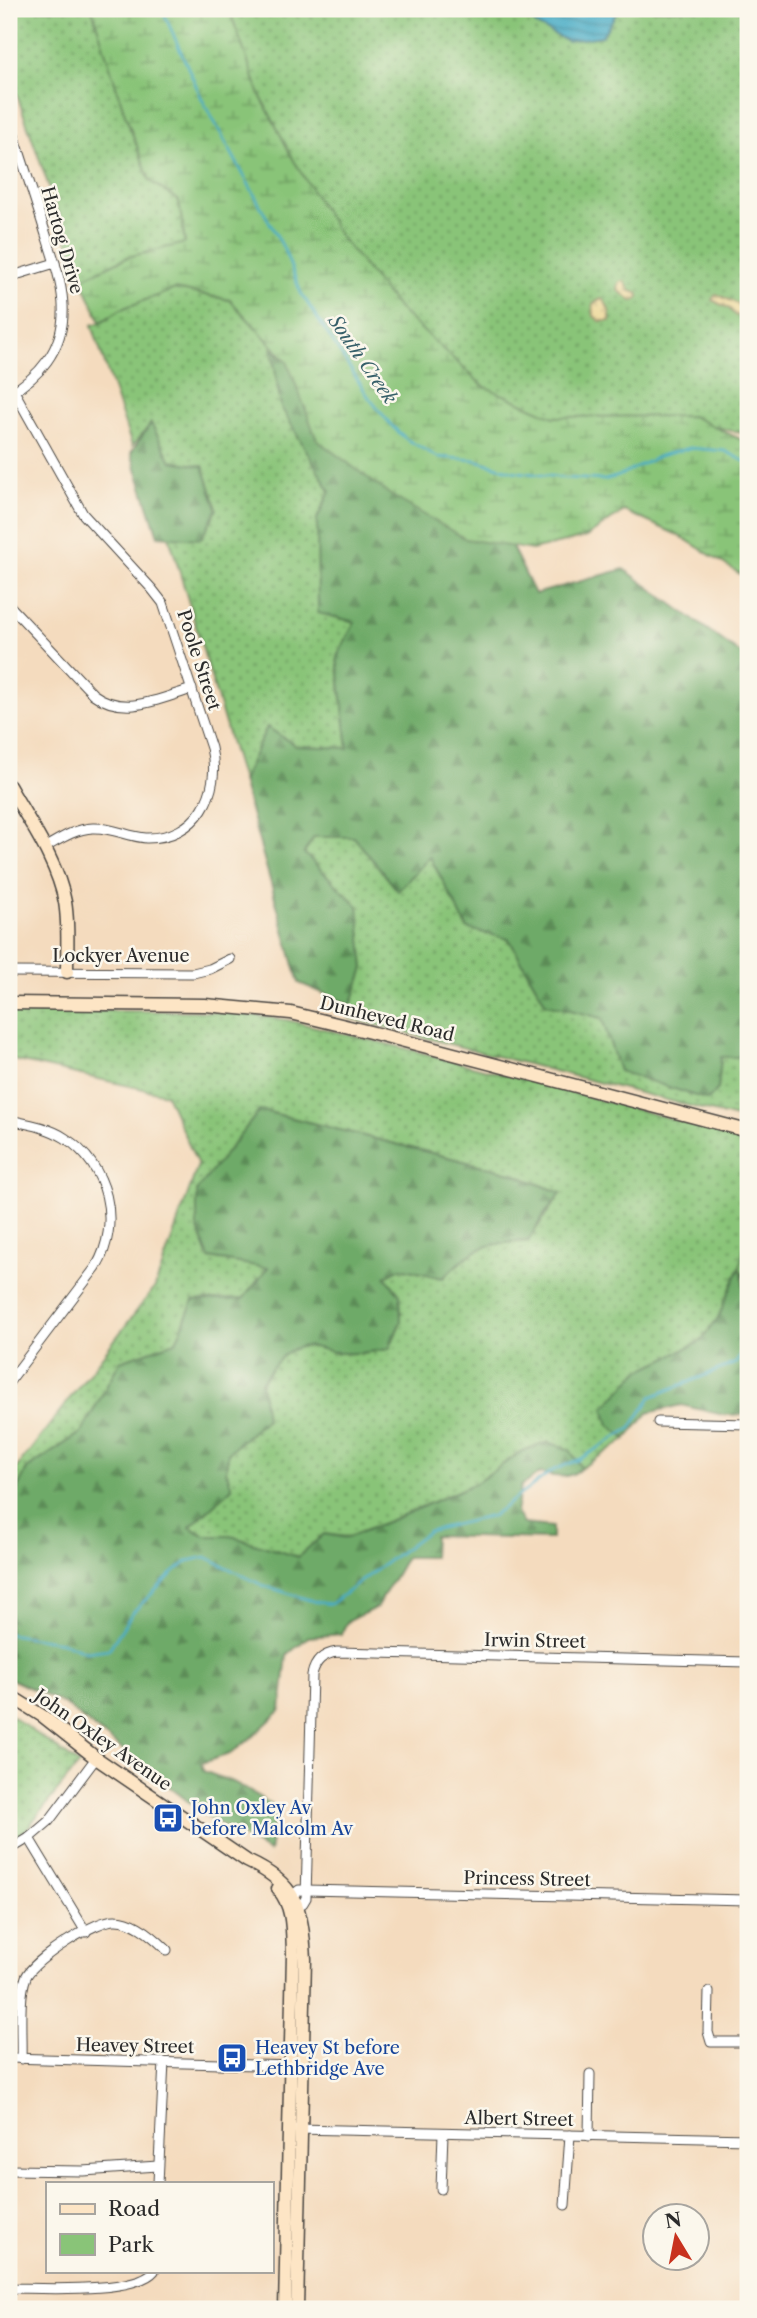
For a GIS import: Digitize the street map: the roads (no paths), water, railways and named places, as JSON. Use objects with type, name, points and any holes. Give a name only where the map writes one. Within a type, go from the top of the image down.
[{"type":"street","name":"Hartog Drive","points":[[9,119],[13,147],[55,262],[64,298],[61,335],[51,356],[31,380],[11,392]]},
{"type":"street","points":[[9,277],[55,262]]},
{"type":"street","name":"Poole Street","points":[[11,392],[83,514],[163,603],[211,748],[215,769],[212,791],[197,817],[182,828],[161,836],[139,837],[110,829],[92,828],[70,833],[44,848]]},
{"type":"street","points":[[9,605],[93,694],[105,702],[134,706],[192,689]]},
{"type":"street","points":[[9,786],[12,800],[44,848],[58,876],[65,902],[67,972]]},
{"type":"street","name":"Lockyer Avenue","points":[[9,972],[193,973],[210,969],[230,959]]},
{"type":"street","name":"Dunheved Road","points":[[9,1003],[205,1005],[291,1013],[370,1031],[748,1131]]},
{"type":"street","points":[[9,1120],[46,1128],[79,1148],[99,1176],[107,1196],[109,1211],[108,1233],[100,1261],[9,1382]]},
{"type":"street","points":[[658,1422],[748,1424]]},
{"type":"street","name":"Irwin Street","points":[[306,1890],[312,1675],[313,1668],[322,1658],[337,1652],[748,1661]]},
{"type":"street","name":"John Oxley Avenue","points":[[9,1695],[63,1730],[96,1758],[247,1861],[275,1877],[291,1903]]},
{"type":"street","points":[[9,1850],[29,1838],[55,1814],[96,1758]]},
{"type":"street","points":[[29,1838],[86,1931]]},
{"type":"street","name":"Princess Street","points":[[291,1903],[299,1890],[748,1900]]},
{"type":"street","points":[[291,1903],[303,1933],[305,1959],[296,2066],[297,2309]]},
{"type":"street","points":[[21,2059],[23,1993],[28,1973],[41,1958],[103,1922],[122,1921],[149,1933],[167,1950]]},
{"type":"street","points":[[709,1992],[708,2032],[711,2042],[748,2042]]},
{"type":"street","name":"Heavey Street","points":[[9,2058],[296,2066]]},
{"type":"street","points":[[158,2182],[164,2062]]},
{"type":"street","points":[[589,2136],[590,2074]]},
{"type":"street","points":[[285,2309],[295,2129]]},
{"type":"street","name":"Albert Street","points":[[295,2129],[748,2139]]},
{"type":"street","points":[[441,2189],[443,2133]]},
{"type":"street","points":[[565,2205],[570,2135]]},
{"type":"street","points":[[9,2170],[83,2171],[158,2165]]},
{"type":"street","points":[[9,2288],[91,2288],[146,2278],[153,2272]]},
{"type":"water","points":[[520,9],[618,11],[602,36],[567,41],[536,25]]},
{"type":"waterway","name":"South Creek","points":[[162,9],[202,99],[283,247],[301,293],[370,399],[406,439],[437,457],[476,460],[512,471],[564,478],[605,480],[659,456],[690,448],[725,451],[748,463]]},
{"type":"waterway","points":[[9,1634],[62,1642],[86,1652],[109,1649],[133,1612],[172,1574],[188,1561],[206,1557],[262,1585],[331,1604],[428,1531],[492,1516],[552,1471],[580,1459],[631,1428],[651,1397],[736,1363],[748,1340]]},
{"type":"place","name":"John Oxley Av before Malcolm Av","points":[[168,1818]]},
{"type":"place","name":"Heavey St before Lethbridge Ave","points":[[232,2058]]}]
